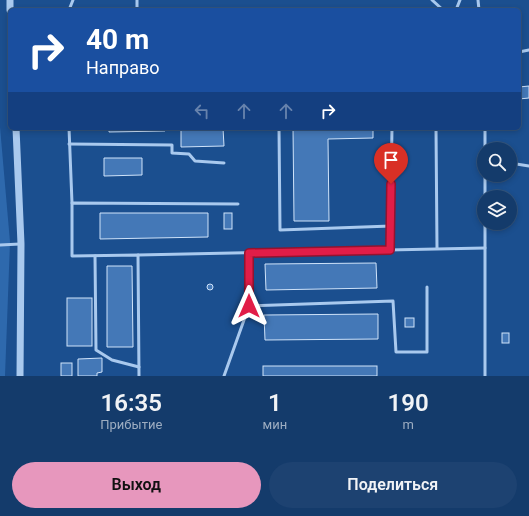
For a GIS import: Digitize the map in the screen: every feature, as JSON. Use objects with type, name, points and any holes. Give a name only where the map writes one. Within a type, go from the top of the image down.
[{"type":"street","points":[[16,130],[21,244],[20,376]]},
{"type":"lane","points":[[432,0],[441,8]]},
{"type":"lane","points":[[69,130],[72,203],[72,256],[486,248]]},
{"type":"lane","points":[[279,130],[280,230],[391,226]]},
{"type":"lane","points":[[390,250],[392,130]]},
{"type":"lane","points":[[436,130],[437,248]]},
{"type":"lane","points":[[485,130],[485,142]]},
{"type":"lane","points":[[70,144],[172,145],[172,153],[189,154],[195,161],[224,163]]},
{"type":"lane","points":[[517,163],[529,166]]},
{"type":"lane","points":[[72,203],[238,204]]},
{"type":"lane","points":[[485,230],[485,376]]},
{"type":"lane","points":[[0,245],[21,244]]},
{"type":"lane","points":[[224,376],[249,306],[249,253]]},
{"type":"lane","points":[[138,255],[139,376]]},
{"type":"lane","points":[[95,256],[96,350],[112,360],[139,367]]},
{"type":"lane","points":[[249,306],[393,301],[396,352],[427,352],[427,287]]},
{"type":"shaded area","points":[[0,127],[10,242],[5,376],[0,376]]},
{"type":"building","points":[[529,86],[529,98],[521,99],[521,87]]},
{"type":"building","points":[[109,130],[165,130],[165,131],[109,132]]},
{"type":"building","points":[[181,130],[223,130],[224,146],[181,147]]},
{"type":"building","points":[[293,130],[373,130],[373,138],[328,139],[329,221],[294,221]]},
{"type":"building","points":[[104,158],[142,158],[142,175],[104,176]]},
{"type":"building","points":[[100,213],[208,213],[208,237],[100,239]]},
{"type":"building","points":[[224,213],[232,213],[232,229],[224,229]]},
{"type":"building","points":[[376,263],[377,288],[266,290],[265,264]]},
{"type":"building","points":[[107,266],[132,266],[133,347],[107,347]]},
{"type":"building","points":[[210,284],[213,287],[210,290],[207,287]]},
{"type":"building","points":[[67,298],[92,298],[92,346],[67,346]]},
{"type":"building","points":[[378,314],[378,339],[265,340],[264,315]]},
{"type":"building","points":[[405,318],[414,318],[414,327],[405,327]]},
{"type":"building","points":[[502,333],[509,333],[509,343],[502,343]]},
{"type":"building","points":[[102,358],[102,372],[97,373],[97,376],[78,376],[78,359]]},
{"type":"building","points":[[61,363],[72,363],[72,376],[61,376]]},
{"type":"building","points":[[263,366],[377,366],[377,376],[263,376]]},
{"type":"route","points":[[249,306],[249,253],[390,250],[391,184]]}]
